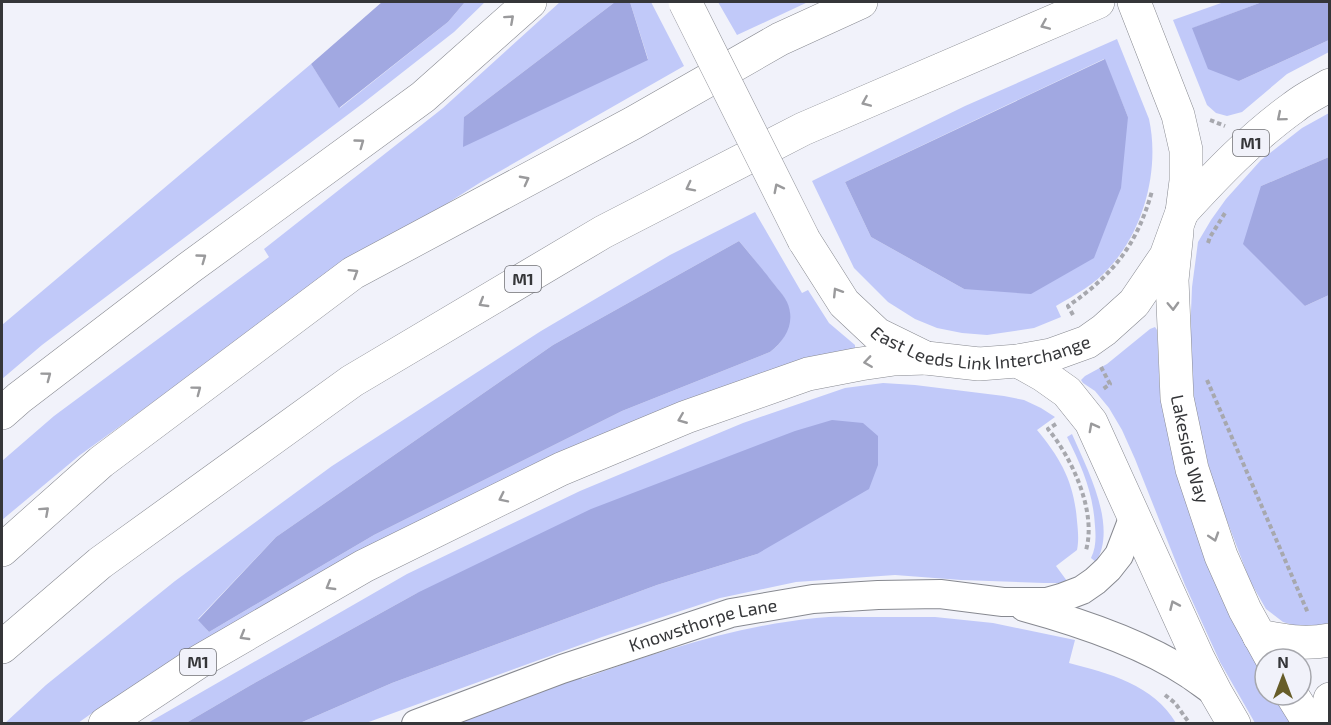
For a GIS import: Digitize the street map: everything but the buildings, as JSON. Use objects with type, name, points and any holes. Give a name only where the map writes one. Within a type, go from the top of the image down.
[{"type":"main road","points":[[2,413],[189,268],[423,97],[531,2]]},
{"type":"main road","name":"East Leeds Link Interchange","points":[[685,2],[804,240],[844,303],[877,334],[926,358],[979,364],[1052,356],[1087,342],[1134,303],[1166,256],[1179,219],[1186,181],[1186,150],[1178,115],[1134,2]]},
{"type":"main road","points":[[2,550],[101,462],[353,273],[633,123],[780,39],[861,2]]},
{"type":"main road","name":"M1","points":[[2,647],[100,563],[352,381],[593,238],[803,129],[1098,2]]},
{"type":"main road","name":"M1","points":[[1179,219],[1213,178],[1246,147],[1294,106],[1329,85]]},
{"type":"main road","name":"Lakeside Way","points":[[1179,219],[1172,279],[1177,398],[1192,469],[1221,556],[1245,610],[1265,647]]},
{"type":"main road","name":"M1","points":[[105,723],[200,661],[364,566],[561,469],[686,417],[808,374],[894,359],[926,358]]},
{"type":"main road","points":[[1018,361],[1067,392],[1091,422],[1198,658],[1215,693],[1234,723]]},
{"type":"main road","points":[[1265,647],[1289,642],[1316,643],[1321,630]]},
{"type":"main road","points":[[1324,723],[1329,699]]},
{"type":"main road","points":[[1300,707],[1310,723]]},
{"type":"street","name":"Knowsthorpe Lane","points":[[416,723],[562,669],[731,613],[813,599],[878,595],[940,594],[1003,602],[1047,602],[1082,590],[1108,569],[1119,555],[1134,516]]},
{"type":"street","name":"Knowsthorpe Lane","points":[[1003,602],[1100,631],[1188,673],[1215,693]]},
{"type":"path","points":[[1068,306],[1090,291],[1114,269],[1135,237],[1147,211],[1155,183]]},
{"type":"path","points":[[1207,245],[1226,211]]},
{"type":"path","points":[[1205,375],[1321,630]]},
{"type":"path","points":[[1048,429],[1060,443],[1074,469],[1083,496],[1088,524],[1088,543],[1084,555]]},
{"type":"path","points":[[1162,692],[1175,703],[1190,723]]},
{"type":"shaded area","points":[[382,2],[465,2],[448,22],[339,108],[311,64]]},
{"type":"shaded area","points":[[465,2],[485,2],[454,32],[362,104],[42,345],[2,379],[2,325],[311,64],[340,108],[448,22]]},
{"type":"shaded area","points":[[560,2],[615,2],[464,117],[648,59],[630,2],[651,2],[684,66],[481,182],[296,299],[80,455],[2,520],[2,461],[54,416],[269,257],[264,249],[443,108]]},
{"type":"shaded area","points":[[615,2],[630,2],[648,60],[463,147],[464,117]]},
{"type":"shaded area","points":[[718,2],[808,2],[737,35]]},
{"type":"shaded area","points":[[1224,2],[1262,2],[1193,28],[1239,81],[1329,40],[1329,52],[1287,74],[1242,112],[1227,116],[1216,113],[1207,105],[1173,20]]},
{"type":"shaded area","points":[[1262,2],[1329,2],[1329,40],[1239,81],[1208,69],[1192,28]]},
{"type":"shaded area","points":[[1117,39],[1149,119],[1152,138],[1150,178],[1146,198],[1132,236],[1103,274],[1056,306],[1061,317],[1034,328],[987,335],[962,333],[937,328],[915,319],[888,302],[854,268],[812,181],[965,106]],"holes":[[[1104,59],[1128,117],[964,289],[871,237],[845,182]]]},
{"type":"shaded area","points":[[1105,59],[1128,117],[1121,188],[1094,258],[1031,294],[964,289],[871,237],[845,182]]},
{"type":"shaded area","points":[[1329,113],[1329,157],[1261,186],[1305,306],[1329,295],[1330,627],[1300,627],[1283,622],[1266,609],[1250,581],[1216,492],[1195,417],[1190,336],[1192,287],[1198,242],[1226,199],[1261,160],[1302,128]]},
{"type":"shaded area","points":[[1329,157],[1329,295],[1305,306],[1243,244],[1261,186]]},
{"type":"shaded area","points":[[755,212],[802,293],[808,290],[829,323],[855,345],[855,349],[803,364],[102,706],[78,723],[4,724],[46,685],[175,581],[332,466],[541,331],[670,255]],"holes":[[[739,241],[782,295],[789,309],[789,325],[779,344],[770,352],[622,411],[374,535],[209,632],[198,619],[276,537],[553,345]]]},
{"type":"shaded area","points":[[739,241],[783,295],[790,309],[788,330],[781,342],[770,352],[622,411],[374,535],[209,632],[198,620],[276,537],[553,345]]},
{"type":"shaded area","points":[[1155,327],[1157,330],[1160,392],[1177,476],[1226,603],[1253,654],[1253,707],[1281,707],[1290,723],[1255,723],[1220,662],[1185,585],[1122,430],[1109,408],[1095,391],[1081,380],[1107,364]]},
{"type":"shaded area","points":[[883,383],[1004,396],[1024,400],[1055,417],[1037,430],[1059,461],[1073,494],[1078,535],[1077,550],[1056,566],[1067,581],[1044,583],[895,575],[796,582],[720,598],[602,637],[366,723],[300,723],[392,683],[657,585],[757,554],[417,593],[186,723],[146,724],[407,574],[580,491],[743,423],[845,388]]},
{"type":"shaded area","points":[[832,420],[863,423],[878,436],[878,465],[869,489],[757,554],[657,585],[392,683],[300,723],[186,723],[417,593],[591,509],[795,431]]},
{"type":"shaded area","points":[[1072,434],[1092,480],[1102,515],[1104,532],[1102,548],[1096,562],[1091,558],[1095,539],[1092,502],[1082,469],[1067,437]]},
{"type":"shaded area","points":[[935,617],[993,623],[1075,640],[1069,663],[1129,682],[1155,699],[1176,723],[454,724],[580,672],[582,679],[698,641],[756,627],[816,618]]}]
